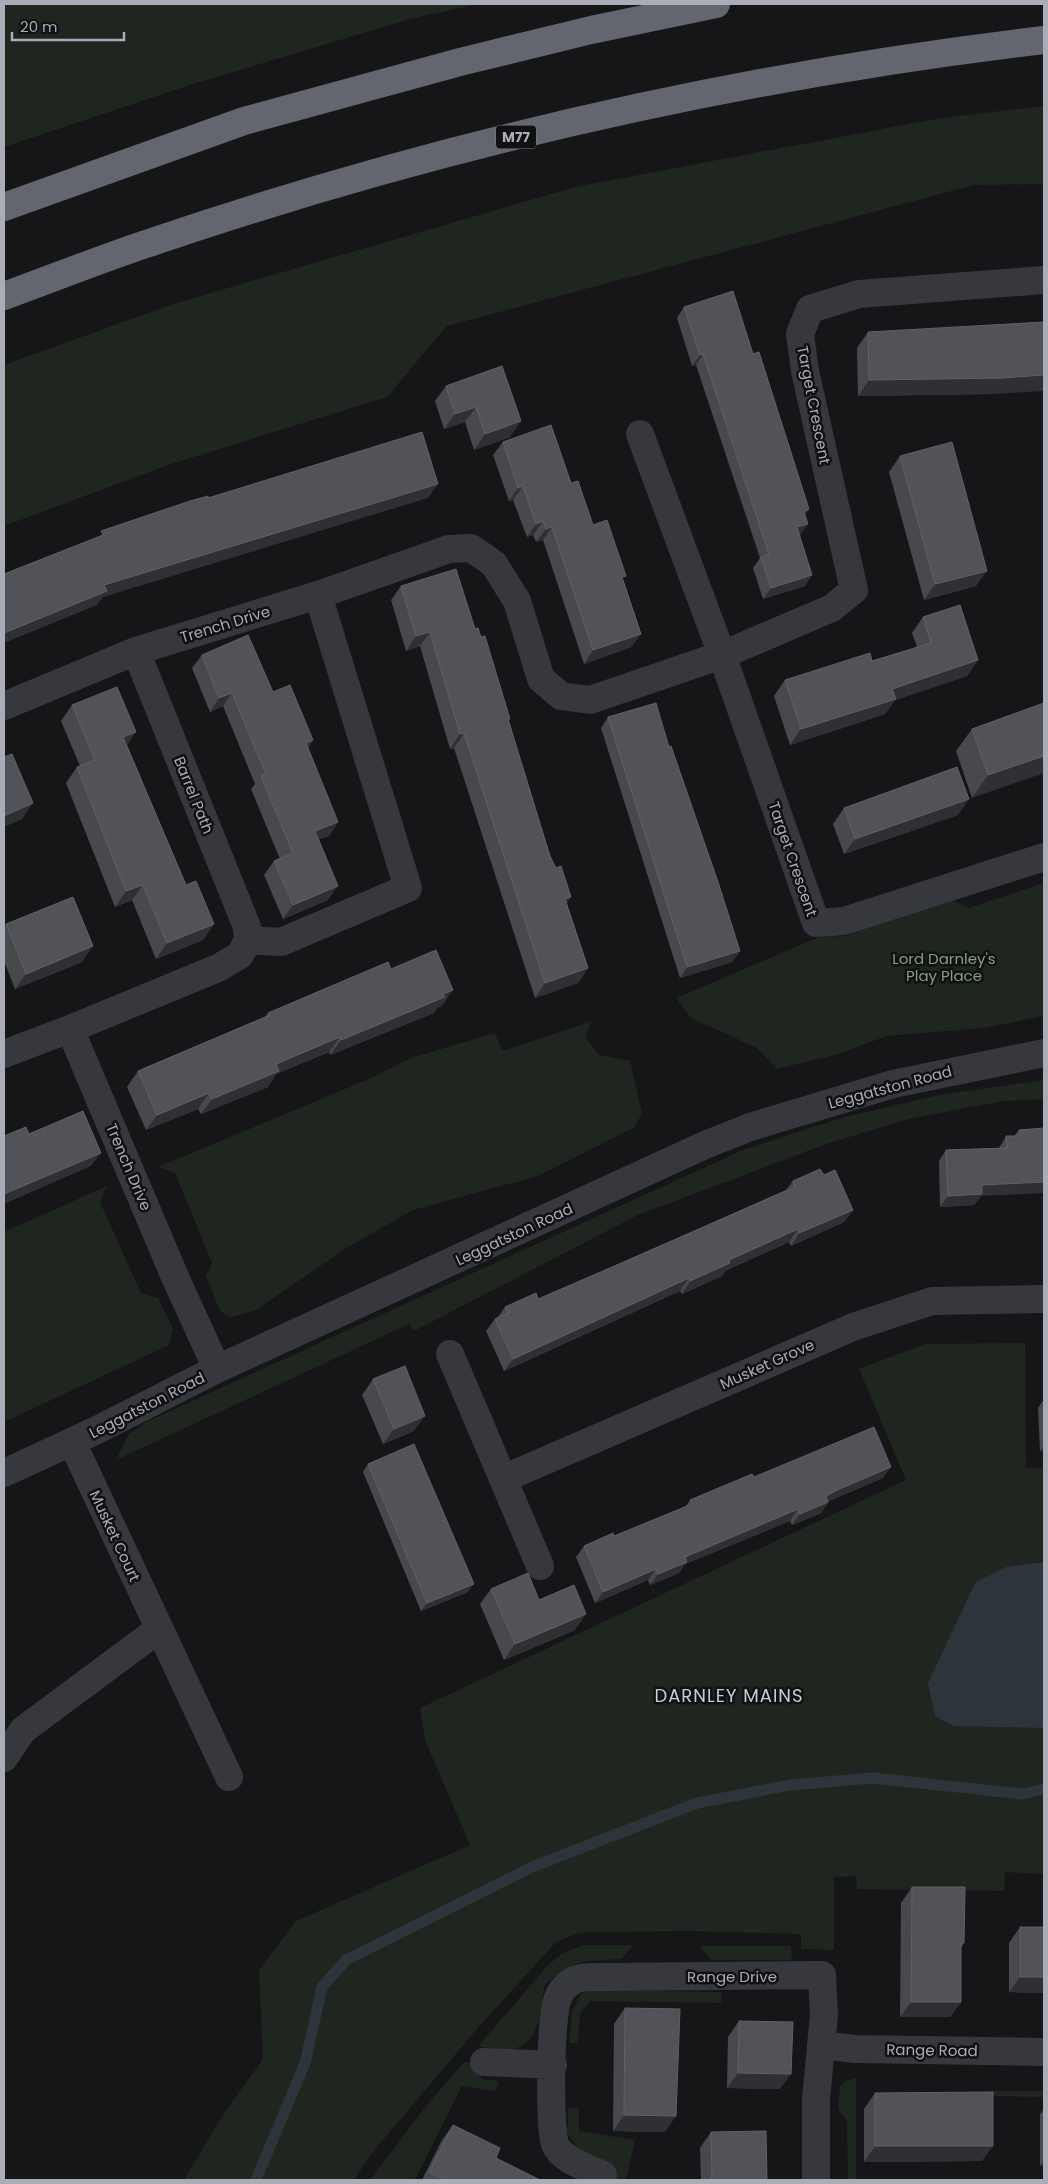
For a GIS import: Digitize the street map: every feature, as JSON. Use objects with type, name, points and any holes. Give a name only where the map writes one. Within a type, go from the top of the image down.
[{"type":"highway","points":[[4,207],[244,121],[460,62],[591,30],[716,4]]},
{"type":"highway","name":"M77","points":[[4,296],[144,244],[219,220],[380,172],[569,124],[790,77],[1044,40]]},
{"type":"street","name":"Target Crescent","points":[[722,655],[832,608],[854,590],[805,371],[800,334],[810,309],[859,294],[1044,280]]},
{"type":"street","name":"Target Crescent","points":[[640,434],[722,655],[816,923],[844,921],[1044,857]]},
{"type":"street","name":"Trench Drive","points":[[4,706],[136,651],[318,596],[449,549],[471,548],[494,564],[517,601],[541,679],[561,696],[590,700],[722,655]]},
{"type":"street","points":[[4,1054],[218,968],[240,955],[248,940],[281,942],[408,888],[318,596]]},
{"type":"street","name":"Barrel Path","points":[[136,651],[247,927],[248,940]]},
{"type":"street","name":"Trench Drive","points":[[70,1029],[175,1277],[217,1369]]},
{"type":"street","name":"Leggatston Road","points":[[4,1473],[72,1442],[217,1369],[705,1145],[750,1127],[893,1084],[1044,1053]]},
{"type":"street","name":"Musket Grove","points":[[503,1479],[853,1327],[932,1302],[1044,1299]]},
{"type":"street","points":[[450,1354],[540,1566]]},
{"type":"street","name":"Musket Court","points":[[72,1442],[229,1777]]},
{"type":"street","points":[[4,1758],[23,1730],[159,1629]]},
{"type":"street","name":"Range Drive","points":[[603,2175],[566,2158],[555,2145],[551,2110],[553,2025],[557,1999],[567,1985],[579,1978],[822,1975],[824,2015],[816,2099],[816,2180]]},
{"type":"street","name":"Range Road","points":[[821,2045],[856,2049],[1044,2052]]},
{"type":"street","points":[[484,2062],[553,2065]]},
{"type":"green space","points":[[4,4],[478,4],[410,19],[193,84],[4,147]]},
{"type":"green space","points":[[1044,106],[1044,184],[974,185],[447,326],[387,397],[168,465],[4,526],[4,365],[173,304],[575,187],[941,118]]},
{"type":"green space","name":"Lord Darnley's Play Place","points":[[1044,883],[1044,1016],[984,1028],[887,1036],[835,1055],[777,1069],[757,1048],[691,1018],[676,998],[819,937],[845,936],[949,898],[969,908]]},
{"type":"green space","points":[[592,1021],[585,1037],[599,1055],[630,1061],[642,1113],[635,1127],[538,1176],[413,1210],[348,1247],[256,1310],[230,1317],[220,1311],[206,1276],[212,1263],[175,1173],[158,1167],[369,1079],[411,1058],[495,1033],[502,1051]]},
{"type":"green space","points":[[1044,1080],[1044,1099],[1004,1101],[912,1118],[826,1144],[638,1215],[414,1331],[409,1324],[116,1460],[129,1434],[146,1422],[743,1150],[841,1118],[939,1095]]},
{"type":"green space","points":[[107,1186],[100,1202],[141,1293],[158,1298],[173,1328],[169,1345],[4,1422],[4,1232]]},
{"type":"green space","points":[[1025,1343],[1026,1468],[1044,1468],[1044,1562],[1006,1567],[953,1726],[1044,1728],[1044,1874],[1005,1872],[1004,1891],[857,1889],[856,1876],[834,1877],[834,1950],[801,1949],[801,1934],[691,1931],[592,1932],[575,1934],[555,1943],[477,2029],[372,2153],[354,2180],[184,2180],[224,2113],[263,2059],[259,1970],[296,1921],[470,1845],[425,1740],[420,1708],[906,1480],[859,1369],[925,1344]]},
{"type":"green space","points":[[584,1945],[634,1945],[621,1959],[580,1963],[564,1970],[545,1985],[541,2012],[535,2030],[525,2044],[513,2049],[481,2047],[480,2044],[548,1965],[563,1953]]},
{"type":"green space","points":[[699,1946],[791,1946],[792,1960],[711,1960]]},
{"type":"green space","points":[[594,1990],[722,1992],[721,2003],[590,2001],[580,2014],[578,2043],[569,2043],[572,2012],[581,1993]]},
{"type":"green space","points":[[464,2062],[481,2064],[481,2079],[499,2081],[495,2091],[462,2086],[415,2180],[370,2180],[426,2106]]},
{"type":"green space","points":[[856,2078],[856,2180],[848,2180],[847,2121],[838,2109],[840,2086],[845,2081]]},
{"type":"green space","points":[[989,2091],[1044,2091],[1044,2097],[993,2096]]},
{"type":"green space","points":[[579,2107],[579,2131],[635,2140],[626,2180],[613,2180],[615,2169],[578,2149],[564,2128],[568,2127],[568,2108]]},
{"type":"shaded area","points":[[1044,1562],[1044,1728],[953,1726],[935,1716],[928,1683],[975,1583],[1006,1567]]},
{"type":"building","points":[[733,291],[753,354],[759,352],[809,509],[804,512],[808,524],[797,527],[812,575],[771,588],[761,557],[769,554],[703,354],[700,355],[684,307]]},
{"type":"building","points":[[1044,322],[1044,375],[1002,378],[869,380],[868,332]]},
{"type":"building","points":[[502,366],[521,421],[485,434],[476,407],[455,414],[446,386]]},
{"type":"building","points":[[551,425],[571,483],[578,481],[593,525],[607,520],[626,576],[622,577],[641,634],[593,650],[552,527],[546,529],[543,521],[536,524],[523,486],[518,488],[503,442]]},
{"type":"building","points":[[422,432],[438,484],[104,585],[107,591],[4,633],[4,574],[103,535],[101,531],[190,501],[208,496],[208,498]]},
{"type":"building","points":[[952,442],[987,571],[935,584],[900,456]]},
{"type":"building","points":[[456,569],[475,629],[478,628],[481,637],[485,636],[550,856],[556,868],[561,866],[571,897],[565,899],[588,968],[545,983],[464,733],[460,734],[430,632],[416,636],[401,586]]},
{"type":"building","points":[[960,605],[978,660],[892,689],[896,699],[801,729],[785,680],[870,653],[872,661],[931,643],[923,617]]},
{"type":"building","points":[[248,635],[273,692],[290,685],[313,740],[306,743],[338,822],[315,831],[338,886],[293,905],[274,861],[293,853],[261,776],[266,774],[232,693],[219,698],[202,655]]},
{"type":"building","points":[[117,687],[136,732],[123,737],[186,885],[196,881],[214,924],[167,943],[143,885],[126,891],[77,767],[95,760],[72,705]]},
{"type":"building","points":[[656,703],[669,747],[671,746],[740,951],[687,967],[608,717]]},
{"type":"building","points":[[1044,703],[1044,756],[988,775],[972,729]]},
{"type":"building","points":[[12,754],[33,803],[4,816],[4,757]]},
{"type":"building","points":[[957,767],[969,799],[855,839],[844,808]]},
{"type":"building","points":[[73,897],[93,946],[26,974],[6,924]]},
{"type":"building","points":[[436,950],[453,990],[443,994],[445,997],[341,1040],[340,1037],[276,1064],[279,1071],[212,1099],[209,1093],[157,1115],[138,1071],[388,962],[391,969]]},
{"type":"building","points":[[83,1111],[101,1153],[4,1194],[4,1136],[26,1127],[29,1134]]},
{"type":"building","points":[[1044,1128],[1044,1182],[982,1185],[982,1194],[948,1196],[946,1150],[1007,1148],[1006,1136],[1019,1136],[1019,1130]]},
{"type":"building","points":[[820,1169],[824,1175],[835,1170],[853,1210],[799,1233],[798,1229],[729,1260],[730,1263],[690,1281],[689,1278],[513,1359],[495,1319],[508,1313],[505,1307],[536,1293],[538,1299],[795,1187],[793,1181]]},
{"type":"building","points":[[405,1366],[425,1416],[394,1429],[373,1379]]},
{"type":"building","points":[[874,1427],[891,1467],[826,1496],[828,1502],[800,1514],[798,1509],[685,1557],[687,1562],[658,1574],[656,1569],[603,1592],[584,1546],[613,1533],[614,1536],[692,1504],[690,1500],[752,1474],[754,1477]]},
{"type":"building","points":[[414,1444],[474,1584],[427,1603],[368,1464]]},
{"type":"building","points":[[528,1573],[539,1600],[574,1585],[586,1614],[515,1644],[491,1589]]},
{"type":"building","points":[[912,1887],[965,1887],[964,1943],[961,1943],[961,2002],[911,2002]]},
{"type":"building","points":[[1020,1927],[1044,1927],[1044,1977],[1020,1977]]},
{"type":"building","points":[[625,2008],[680,2009],[676,2116],[624,2115]]},
{"type":"building","points":[[739,2021],[793,2022],[791,2074],[738,2073]]},
{"type":"building","points":[[993,2092],[993,2146],[875,2146],[875,2093]]},
{"type":"building","points":[[453,2125],[500,2148],[496,2158],[540,2180],[445,2180],[429,2172]]},
{"type":"building","points":[[766,2131],[767,2180],[711,2180],[711,2132]]},
{"type":"waterway","points":[[256,2180],[305,2063],[322,1987],[346,1960],[532,1867],[697,1803],[790,1785],[873,1778],[1022,1794],[1044,1789]]},
{"type":"district","name":"DARNLEY MAINS","points":[[729,1695]]}]
